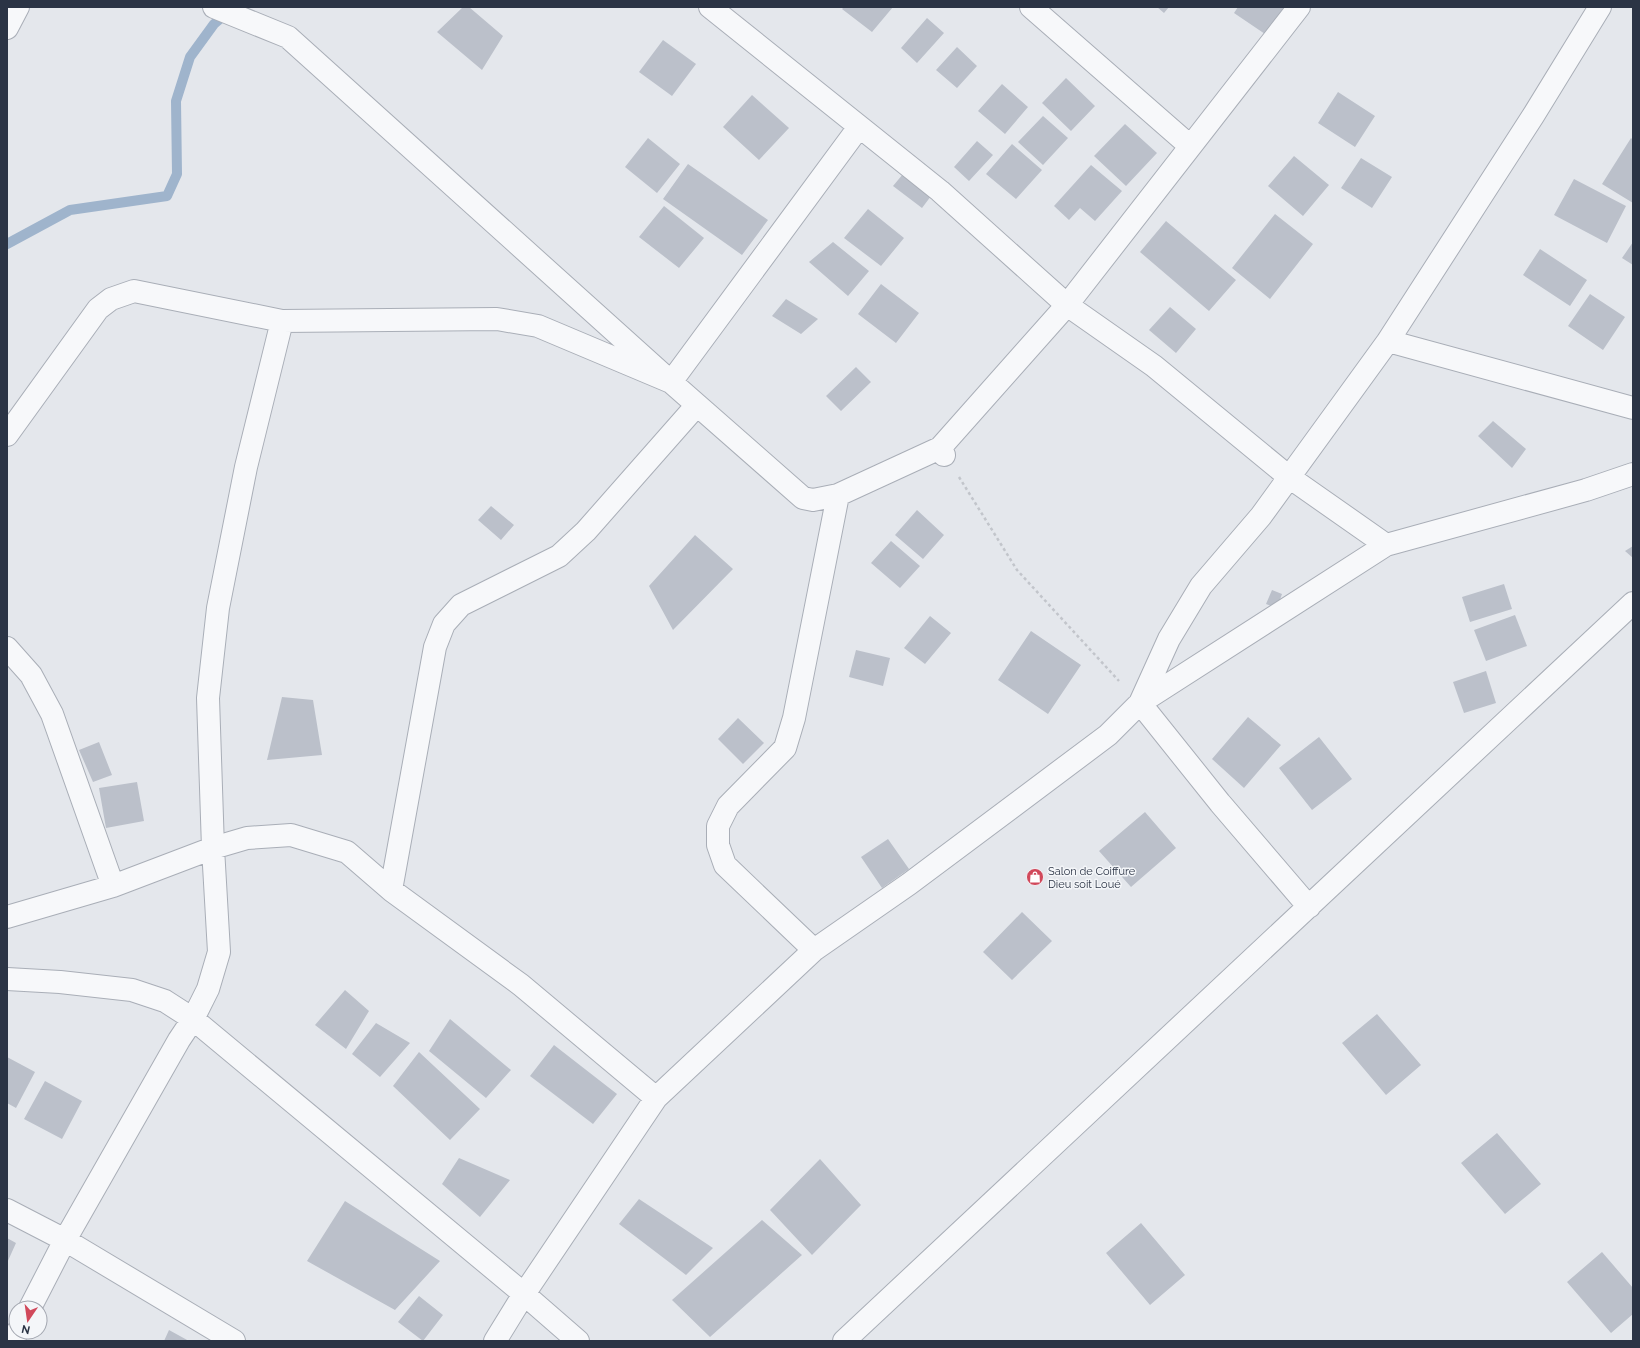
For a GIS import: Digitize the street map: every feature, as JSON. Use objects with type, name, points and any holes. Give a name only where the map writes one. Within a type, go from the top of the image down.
[{"type":"street","points":[[7,28],[18,7]]},
{"type":"street","points":[[214,7],[288,37],[697,405],[803,498],[813,500],[838,495],[942,451],[1067,305],[1299,7]]},
{"type":"street","points":[[710,7],[940,191],[1067,305],[1154,366],[1289,477],[1386,545]]},
{"type":"street","points":[[1031,7],[1190,146]]},
{"type":"street","points":[[1140,703],[1169,639],[1201,586],[1261,516],[1388,341],[1533,116],[1600,7]]},
{"type":"street","points":[[671,382],[859,127]]},
{"type":"street","points":[[7,435],[98,309],[112,299],[134,291],[282,321],[497,319],[538,326],[671,382]]},
{"type":"street","points":[[34,1300],[65,1240],[179,1040],[194,1020],[208,989],[219,952],[213,848],[208,698],[218,608],[246,468],[282,321]]},
{"type":"street","points":[[1388,341],[1633,408]]},
{"type":"street","points":[[391,890],[434,647],[444,624],[461,605],[558,556],[586,531],[697,405]]},
{"type":"street","points":[[495,1341],[524,1294],[656,1098],[814,950],[916,880],[1102,740],[1140,703],[1386,545],[1586,490],[1633,474]]},
{"type":"street","points":[[814,950],[725,865],[718,845],[718,826],[728,806],[760,771],[785,748],[794,718],[838,495]]},
{"type":"street","points":[[844,1341],[1633,604]]},
{"type":"street","points":[[7,648],[31,675],[52,714],[113,886]]},
{"type":"street","points":[[1140,703],[1220,803],[1309,907]]},
{"type":"street","points":[[7,917],[113,886],[213,848],[247,838],[291,835],[347,852],[391,890],[521,985],[656,1098]]},
{"type":"street","points":[[7,978],[132,990],[165,1001],[194,1020],[524,1294],[578,1341]]},
{"type":"street","points":[[7,1210],[65,1240],[234,1341]]},
{"type":"path","points":[[942,451],[1017,570],[1140,703]]},
{"type":"building","points":[[463,7],[469,7],[503,36],[482,70],[437,32]]},
{"type":"building","points":[[844,7],[893,7],[872,32],[842,9]]},
{"type":"building","points":[[1157,7],[1169,7],[1164,13]]},
{"type":"building","points":[[1238,7],[1284,7],[1265,34],[1234,13]]},
{"type":"building","points":[[927,18],[944,33],[917,63],[901,48]]},
{"type":"building","points":[[663,40],[696,64],[672,96],[639,72]]},
{"type":"building","points":[[957,47],[977,66],[957,88],[936,70]]},
{"type":"building","points":[[1066,78],[1095,106],[1071,131],[1042,103]]},
{"type":"building","points":[[1002,84],[1028,107],[1005,134],[978,111]]},
{"type":"building","points":[[1338,92],[1375,116],[1355,147],[1318,123]]},
{"type":"building","points":[[752,95],[789,128],[759,160],[723,127]]},
{"type":"building","points":[[1043,116],[1068,138],[1043,165],[1018,142]]},
{"type":"building","points":[[1125,124],[1157,153],[1126,186],[1094,156]]},
{"type":"building","points":[[648,138],[680,164],[657,193],[625,167]]},
{"type":"building","points":[[1631,138],[1633,140],[1633,203],[1602,184]]},
{"type":"building","points":[[977,141],[993,155],[969,181],[954,167]]},
{"type":"building","points":[[1012,144],[1042,170],[1016,199],[986,174]]},
{"type":"building","points":[[1294,156],[1329,185],[1303,216],[1268,186]]},
{"type":"building","points":[[1361,158],[1392,177],[1372,208],[1341,188]]},
{"type":"building","points":[[688,164],[768,220],[742,255],[663,199]]},
{"type":"building","points":[[1091,165],[1122,191],[1095,221],[1080,208],[1069,220],[1054,206]]},
{"type":"building","points":[[903,174],[931,196],[922,208],[893,186]]},
{"type":"building","points":[[1574,179],[1626,206],[1607,243],[1554,215]]},
{"type":"building","points":[[664,206],[704,238],[679,268],[639,237]]},
{"type":"building","points":[[868,209],[904,238],[881,266],[844,238]]},
{"type":"building","points":[[1275,214],[1313,244],[1270,299],[1232,268]]},
{"type":"building","points":[[1166,221],[1236,280],[1209,311],[1140,252]]},
{"type":"building","points":[[833,242],[869,271],[848,296],[809,262]]},
{"type":"building","points":[[1633,242],[1633,265],[1622,258]]},
{"type":"building","points":[[1540,249],[1587,280],[1570,306],[1523,275]]},
{"type":"building","points":[[881,284],[919,313],[896,343],[858,314]]},
{"type":"building","points":[[1590,294],[1625,317],[1603,350],[1568,326]]},
{"type":"building","points":[[786,299],[818,319],[801,334],[772,316]]},
{"type":"building","points":[[1170,307],[1196,329],[1176,353],[1149,330]]},
{"type":"building","points":[[856,367],[871,382],[841,411],[826,396]]},
{"type":"building","points":[[1493,421],[1526,449],[1512,468],[1478,436]]},
{"type":"building","points":[[491,506],[514,525],[501,540],[478,520]]},
{"type":"building","points":[[917,510],[944,535],[923,559],[895,535]]},
{"type":"building","points":[[695,535],[733,569],[673,630],[649,586]]},
{"type":"building","points":[[891,541],[920,566],[900,588],[871,563]]},
{"type":"building","points":[[1633,546],[1633,558],[1625,551]]},
{"type":"building","points":[[1504,584],[1512,609],[1470,622],[1462,597]]},
{"type":"building","points":[[1272,590],[1282,594],[1277,608],[1266,604]]},
{"type":"building","points":[[1515,615],[1527,646],[1486,661],[1474,630]]},
{"type":"building","points":[[930,616],[951,633],[925,664],[904,648]]},
{"type":"building","points":[[1031,631],[1081,665],[1048,714],[998,680]]},
{"type":"building","points":[[856,650],[890,658],[883,686],[849,677]]},
{"type":"building","points":[[1486,671],[1496,703],[1464,713],[1453,682]]},
{"type":"building","points":[[282,697],[313,700],[322,755],[267,760]]},
{"type":"building","points":[[1248,717],[1281,745],[1244,788],[1212,759]]},
{"type":"building","points":[[738,718],[764,743],[743,764],[718,739]]},
{"type":"building","points":[[1319,737],[1352,779],[1312,810],[1279,768]]},
{"type":"building","points":[[99,742],[112,775],[93,782],[79,750]]},
{"type":"building","points":[[137,782],[144,821],[106,828],[99,788]]},
{"type":"building","points":[[1145,812],[1176,848],[1131,887],[1099,851]]},
{"type":"building","points":[[888,839],[909,869],[882,888],[861,857]]},
{"type":"building","points":[[1022,912],[1052,941],[1012,980],[983,952]]},
{"type":"building","points":[[345,990],[369,1011],[346,1049],[315,1025]]},
{"type":"building","points":[[1377,1014],[1421,1065],[1386,1095],[1342,1043]]},
{"type":"building","points":[[450,1019],[511,1070],[486,1098],[429,1051]]},
{"type":"building","points":[[376,1023],[410,1043],[380,1077],[352,1054]]},
{"type":"building","points":[[554,1045],[617,1094],[593,1124],[530,1076]]},
{"type":"building","points":[[419,1052],[480,1109],[450,1140],[393,1086]]},
{"type":"building","points":[[7,1057],[35,1072],[16,1108],[7,1103]]},
{"type":"building","points":[[45,1081],[82,1101],[62,1139],[24,1119]]},
{"type":"building","points":[[1497,1133],[1541,1184],[1505,1214],[1461,1163]]},
{"type":"building","points":[[459,1158],[510,1180],[480,1217],[442,1184]]},
{"type":"building","points":[[820,1159],[861,1205],[812,1255],[770,1210]]},
{"type":"building","points":[[639,1199],[713,1248],[686,1275],[619,1224]]},
{"type":"building","points":[[345,1201],[440,1261],[395,1310],[307,1261]]},
{"type":"building","points":[[762,1220],[802,1255],[710,1337],[672,1300]]},
{"type":"building","points":[[1141,1223],[1185,1275],[1150,1305],[1106,1253]]},
{"type":"building","points":[[7,1238],[16,1243],[7,1263]]},
{"type":"building","points":[[1602,1252],[1633,1288],[1633,1314],[1611,1333],[1567,1282]]},
{"type":"building","points":[[419,1296],[443,1315],[423,1341],[398,1322]]},
{"type":"building","points":[[169,1330],[189,1341],[164,1341]]},
{"type":"waterway","points":[[7,244],[70,210],[167,196],[177,174],[176,101],[190,57],[214,24],[228,12]]},
{"type":"place","name":"Salon de Coiffure Dieu soit Loué","points":[[1035,877]]}]
